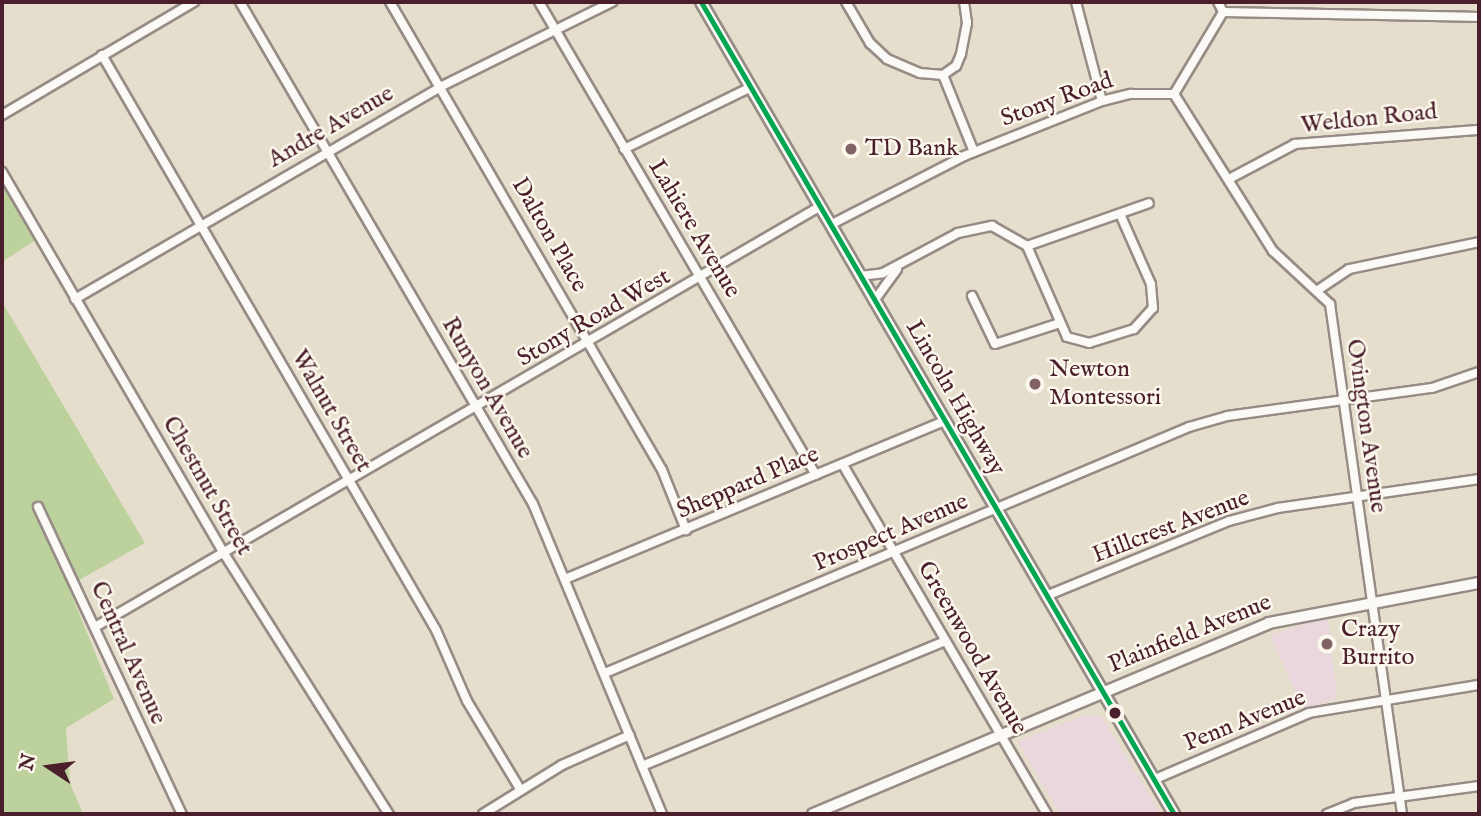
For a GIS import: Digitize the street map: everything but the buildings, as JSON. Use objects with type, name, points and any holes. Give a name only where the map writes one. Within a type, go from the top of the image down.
[{"type":"main road","name":"Lincoln Highway","points":[[701,2],[1174,814]]},
{"type":"main road","name":"Plainfield Avenue","points":[[813,814],[1269,623],[1372,601],[1479,583]]},
{"type":"street","points":[[2,115],[194,2]]},
{"type":"street","name":"Runyon Avenue","points":[[240,2],[533,504],[662,814]]},
{"type":"street","name":"Dalton Place","points":[[390,2],[662,470],[686,530]]},
{"type":"street","name":"Lahiere Avenue","points":[[539,2],[816,475]]},
{"type":"street","name":"Andre Avenue","points":[[75,299],[326,150],[440,87],[612,2]]},
{"type":"street","points":[[846,2],[870,43],[887,59],[920,73],[943,75],[956,66],[961,54],[967,23],[964,2]]},
{"type":"street","points":[[1076,2],[1102,100]]},
{"type":"street","points":[[1218,2],[1223,12]]},
{"type":"street","points":[[1223,12],[1479,18]]},
{"type":"street","points":[[1174,94],[1223,12]]},
{"type":"street","name":"Walnut Street","points":[[102,55],[436,630],[485,735],[520,789]]},
{"type":"street","points":[[943,75],[974,152]]},
{"type":"street","points":[[624,149],[749,88]]},
{"type":"street","name":"Stony Road","points":[[830,225],[974,152],[1102,100],[1131,93],[1174,94]]},
{"type":"street","name":"Ovington Avenue","points":[[1174,94],[1273,251],[1330,304],[1402,814]]},
{"type":"street","name":"Weldon Road","points":[[1229,179],[1294,144],[1479,130]]},
{"type":"street","name":"Chestnut Street","points":[[2,172],[225,555],[389,814]]},
{"type":"street","points":[[1027,246],[1149,203]]},
{"type":"street","name":"Stony Road West","points":[[95,627],[225,555],[820,207]]},
{"type":"street","points":[[860,276],[901,264],[977,227],[1005,230],[1027,246],[1060,323],[1074,343],[1089,343],[1134,329],[1153,308],[1151,284],[1120,214]]},
{"type":"street","points":[[1318,290],[1349,269],[1479,242]]},
{"type":"street","points":[[874,301],[901,264]]},
{"type":"street","points":[[972,296],[995,344],[1060,323]]},
{"type":"street","name":"Prospect Avenue","points":[[605,673],[1189,427],[1227,416],[1432,388],[1479,372]]},
{"type":"street","name":"Sheppard Place","points":[[565,579],[944,421]]},
{"type":"street","name":"Greenwood Avenue","points":[[843,465],[1047,814]]},
{"type":"street","name":"Hillcrest Avenue","points":[[1046,596],[1229,521],[1278,508],[1479,479]]},
{"type":"street","name":"Central Avenue","points":[[38,507],[182,814]]},
{"type":"street","points":[[642,766],[945,641]]},
{"type":"street","name":"Penn Avenue","points":[[1153,780],[1309,713],[1385,698],[1479,685]]},
{"type":"street","points":[[483,814],[520,789],[630,735]]},
{"type":"street","points":[[1327,814],[1354,803],[1479,786]]},
{"type":"shaded area","points":[[1328,617],[1337,698],[1304,710],[1270,635]]},
{"type":"shaded area","points":[[1086,715],[1101,716],[1161,814],[1060,814],[1017,741]]},
{"type":"green space","points":[[2,171],[43,235],[2,262]]},
{"type":"green space","points":[[2,302],[145,543],[68,586],[114,699],[66,728],[70,783],[83,814],[2,814]]},
{"type":"transit line","points":[[701,2],[1174,814]]},
{"type":"place","name":"TD Bank","points":[[851,149]]},
{"type":"place","name":"Newton Montessori","points":[[1035,384]]},
{"type":"place","name":"Crazy Burrito","points":[[1327,644]]}]
